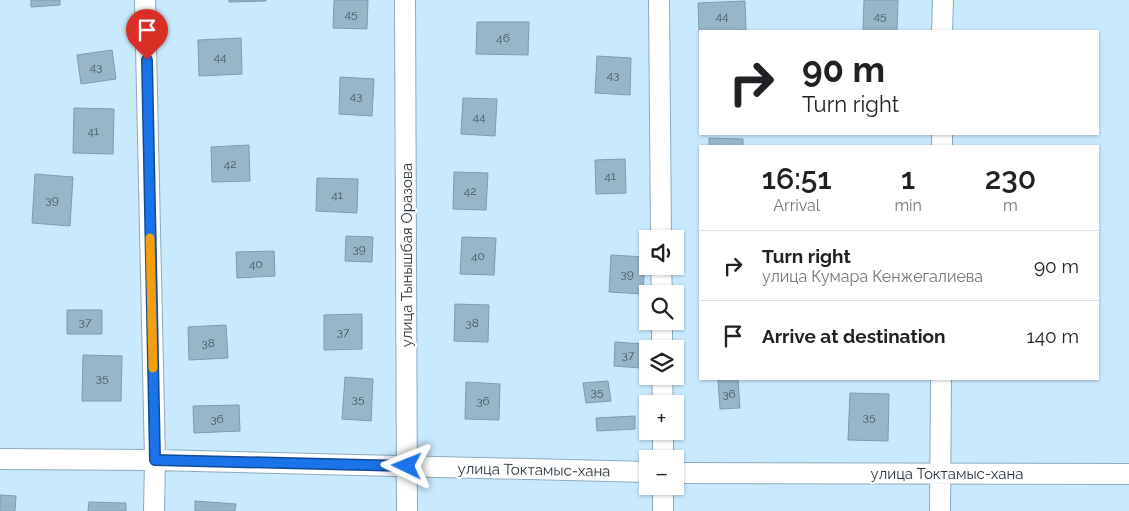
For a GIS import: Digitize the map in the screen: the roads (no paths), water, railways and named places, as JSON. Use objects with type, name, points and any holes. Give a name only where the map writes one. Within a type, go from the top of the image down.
[{"type":"street","points":[[145,0],[155,460],[154,511]]},
{"type":"street","name":"улица Тынышбая Оразова","points":[[405,0],[407,511]]},
{"type":"street","points":[[659,0],[661,230]]},
{"type":"street","points":[[942,30],[943,0]]},
{"type":"street","points":[[940,511],[941,380]]},
{"type":"street","name":"улица Токтамыс-хана","points":[[0,459],[155,460],[639,472]]},
{"type":"street","name":"улица Токтамыс-хана","points":[[684,473],[1129,474]]},
{"type":"street","points":[[663,495],[663,511]]}]
